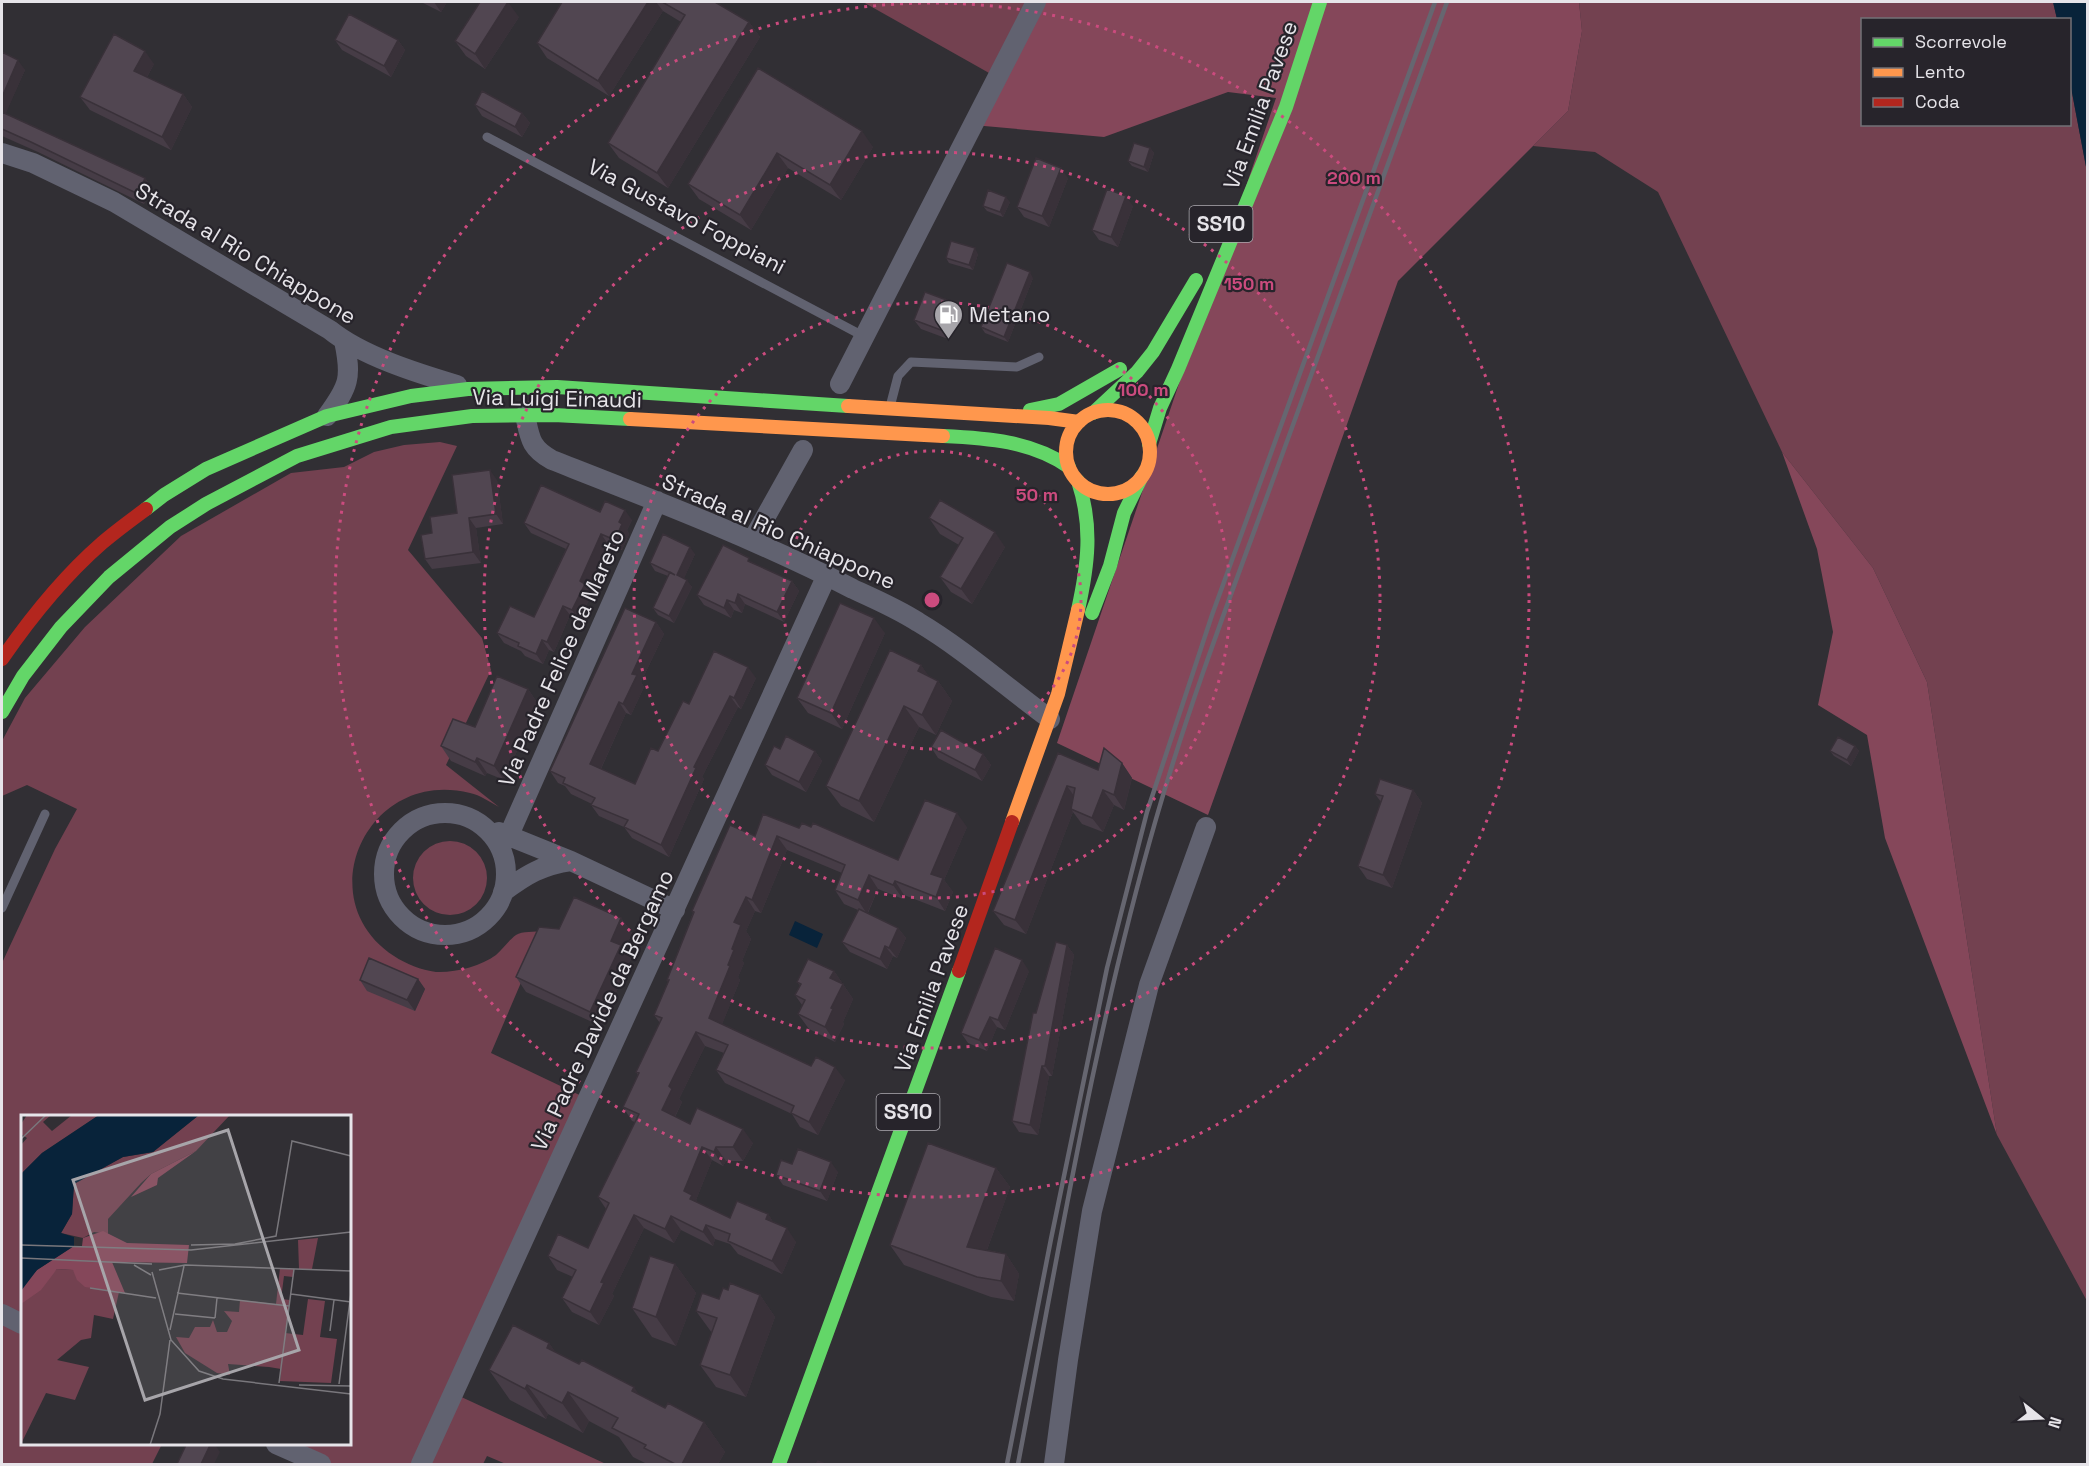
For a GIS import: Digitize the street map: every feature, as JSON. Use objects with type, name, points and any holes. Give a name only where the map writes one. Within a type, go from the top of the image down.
[{"type":"main road","name":"SS10","points":[[1234,196],[1317,9]]},
{"type":"main road","name":"Via Emilia Pavese","points":[[1149,444],[1160,408],[1286,107],[1317,9]]},
{"type":"main road","points":[[1012,416],[1059,404],[1124,366],[1156,334],[1197,278],[1153,352],[1137,372],[1071,431],[1066,455],[1069,467]]},
{"type":"main road","name":"Via Luigi Einaudi","points":[[2,659],[33,615],[68,577],[101,544],[164,495],[206,470],[327,416],[411,396],[468,389],[557,387],[1079,422]]},
{"type":"main road","points":[[1093,413],[1105,410],[1128,415],[1145,432],[1149,444]]},
{"type":"main road","name":"Via Luigi Einaudi","points":[[2,712],[23,676],[61,627],[109,577],[170,527],[206,504],[297,456],[391,428],[472,416],[525,415],[971,437],[1012,442],[1058,458],[1069,467]]},
{"type":"main road","name":"SS10","points":[[1142,476],[1147,466],[1149,444]]},
{"type":"main road","name":"SS10","points":[[1069,467],[1078,481]]},
{"type":"main road","name":"Via Emilia Pavese","points":[[1058,694],[1110,566],[1124,513],[1142,476]]},
{"type":"main road","points":[[1078,481],[1093,491],[1111,494],[1128,488],[1142,476]]},
{"type":"main road","name":"Via Emilia Pavese","points":[[779,1464],[877,1199],[1058,694],[1079,606],[1088,551],[1086,505],[1078,481]]},
{"type":"street","points":[[840,384],[1036,2]]},
{"type":"street","name":"Strada al Rio Chiappone","points":[[2,153],[33,163],[157,225],[209,259],[330,330],[344,341],[421,374],[468,389]]},
{"type":"street","points":[[327,416],[340,398],[350,368],[344,341]]},
{"type":"street","name":"Strada al Rio Chiappone","points":[[525,415],[530,441],[540,454],[752,540],[918,621],[1050,719]]},
{"type":"street","points":[[752,540],[803,450]]},
{"type":"street","name":"Via Padre Felice da Mareto","points":[[509,836],[657,501]]},
{"type":"street","name":"Via Padre Davide da Bergamo","points":[[421,1464],[827,575]]},
{"type":"street","points":[[482,825],[495,839],[503,855],[506,874],[503,892],[494,910],[480,925],[461,933],[440,936],[420,930],[403,919],[390,903],[384,883],[385,863],[392,843],[405,827],[423,817],[443,813],[464,816],[571,861],[675,910]]},
{"type":"street","points":[[1054,1464],[1092,1211],[1149,985],[1206,827]]},
{"type":"street","points":[[503,892],[527,874],[571,861]]},
{"type":"street","points":[[2,1314],[21,1324]]},
{"type":"street","points":[[280,1445],[321,1464]]},
{"type":"lane","name":"Via Gustavo Foppiani","points":[[487,137],[865,338]]},
{"type":"lane","points":[[890,408],[898,376],[911,362],[1017,367],[1039,357]]},
{"type":"lane","points":[[2,908],[45,814]]},
{"type":"shaded area","points":[[863,2],[1037,2],[998,78]]},
{"type":"shaded area","points":[[1037,2],[1579,2],[1582,31],[1568,111],[1398,281],[1208,815],[1057,743],[1276,98],[1228,92],[1104,137],[973,125]]},
{"type":"shaded area","points":[[1579,2],[2053,2],[2057,18],[1861,18],[1861,126],[2071,126],[2071,87],[2087,172],[2087,1301],[1997,1135],[1927,682],[1873,568],[1782,452],[1658,192],[1595,152],[1533,146],[1568,111],[1582,31]]},
{"type":"shaded area","points":[[440,442],[457,446],[408,550],[482,638],[491,670],[446,765],[499,807],[470,793],[434,790],[403,799],[378,818],[361,843],[353,873],[355,903],[368,932],[394,956],[414,966],[436,972],[468,968],[496,955],[516,935],[543,931],[491,1053],[590,1100],[457,1395],[606,1464],[506,1464],[487,1456],[483,1464],[328,1464],[285,1445],[351,1445],[351,1115],[21,1115],[21,1445],[162,1445],[152,1464],[2,1464],[2,963],[55,849],[77,809],[27,785],[2,796],[2,741],[25,698],[85,627],[181,536],[291,473],[344,467],[374,452],[404,445]]},
{"type":"shaded area","points":[[1782,452],[1873,568],[1927,682],[1997,1135],[1885,838],[1867,735],[1818,705],[1833,632],[1817,549]]},
{"type":"shaded area","points":[[450,841],[464,844],[476,852],[484,864],[487,878],[484,892],[476,904],[464,912],[450,915],[436,912],[424,904],[416,892],[413,878],[416,864],[424,852],[436,844]]},
{"type":"water","points":[[2053,2],[2087,2],[2087,172],[2071,87],[2071,18],[2057,18]]},
{"type":"water","points":[[795,921],[823,934],[817,948],[789,935]]},
{"type":"building","points":[[480,2],[508,2],[475,54],[455,41]]},
{"type":"building","points":[[562,2],[648,2],[598,81],[537,43]]},
{"type":"building","points":[[662,2],[715,2],[749,22],[657,173],[608,143],[685,15]]},
{"type":"building","points":[[349,14],[398,40],[384,66],[335,40]]},
{"type":"building","points":[[114,34],[145,51],[134,71],[183,94],[162,137],[80,97]]},
{"type":"building","points":[[2,52],[18,60],[2,97]]},
{"type":"building","points":[[758,68],[862,131],[830,185],[777,153],[740,215],[688,184]]},
{"type":"building","points":[[482,91],[522,113],[515,127],[475,105]]},
{"type":"building","points":[[2,112],[145,178],[138,194],[2,129]]},
{"type":"building","points":[[1134,143],[1150,148],[1144,167],[1128,161]]},
{"type":"building","points":[[1036,158],[1061,168],[1042,216],[1017,207]]},
{"type":"building","points":[[1107,189],[1126,196],[1111,237],[1092,230]]},
{"type":"building","points":[[988,190],[1006,197],[1000,212],[983,206]]},
{"type":"building","points":[[951,241],[975,248],[969,265],[946,258]]},
{"type":"building","points":[[1007,263],[1030,272],[1004,337],[981,327]]},
{"type":"building","points":[[925,292],[952,302],[941,330],[914,320]]},
{"type":"building","points":[[490,470],[496,514],[469,518],[473,552],[425,559],[421,535],[432,533],[430,517],[457,513],[452,475]]},
{"type":"building","points":[[541,485],[600,512],[605,501],[625,510],[619,522],[622,524],[615,540],[601,534],[580,581],[585,584],[572,610],[563,606],[547,642],[542,640],[536,654],[497,633],[510,606],[534,617],[569,544],[524,523]]},
{"type":"building","points":[[940,500],[995,532],[961,589],[940,577],[963,538],[929,518]]},
{"type":"building","points":[[663,534],[690,547],[677,575],[687,580],[669,616],[653,608],[670,572],[650,563]]},
{"type":"building","points":[[723,545],[749,558],[748,561],[792,581],[777,612],[738,594],[735,603],[727,600],[724,608],[697,595]]},
{"type":"building","points":[[840,603],[874,618],[831,713],[797,698]]},
{"type":"building","points":[[625,608],[656,622],[632,674],[637,675],[623,704],[619,702],[590,764],[635,784],[651,748],[658,751],[683,701],[689,704],[714,651],[748,667],[734,698],[730,696],[694,767],[696,768],[661,845],[624,827],[628,820],[591,805],[595,798],[563,783],[565,778],[550,771]]},
{"type":"building","points":[[890,650],[921,665],[918,671],[938,681],[922,715],[904,706],[859,801],[826,786]]},
{"type":"building","points":[[497,676],[528,689],[494,766],[477,758],[475,762],[441,746],[453,719],[475,727]]},
{"type":"building","points":[[941,730],[983,754],[975,770],[931,747]]},
{"type":"building","points":[[786,736],[815,751],[799,782],[765,765],[774,746],[780,749]]},
{"type":"building","points":[[1838,737],[1855,746],[1847,760],[1830,751]]},
{"type":"building","points":[[1104,748],[1122,763],[1114,795],[1103,790],[1092,818],[1071,809],[1075,788],[1067,786],[1015,920],[993,911],[1058,753],[1098,770]]},
{"type":"building","points":[[1380,779],[1413,790],[1383,875],[1358,866],[1383,796],[1375,794]]},
{"type":"building","points":[[925,800],[957,813],[931,874],[943,878],[936,897],[895,881],[893,885],[869,875],[858,900],[835,890],[845,865],[777,836],[752,900],[746,897],[734,922],[741,925],[732,949],[734,950],[728,965],[730,966],[709,1018],[811,1066],[816,1057],[835,1067],[809,1122],[791,1113],[794,1106],[716,1070],[728,1045],[696,1032],[669,1086],[672,1089],[662,1110],[690,1124],[697,1108],[743,1129],[733,1147],[716,1147],[714,1152],[702,1147],[684,1191],[692,1195],[690,1199],[730,1218],[737,1201],[768,1214],[766,1219],[787,1228],[772,1261],[728,1241],[730,1234],[706,1225],[703,1232],[671,1216],[665,1229],[634,1215],[601,1282],[604,1283],[590,1312],[562,1298],[576,1270],[548,1256],[558,1234],[588,1248],[609,1203],[598,1197],[639,1114],[623,1107],[639,1073],[636,1072],[662,1018],[654,1015],[694,912],[692,911],[730,825],[755,836],[763,814],[799,828],[802,823],[811,827],[813,823],[898,860]]},
{"type":"building","points":[[574,897],[621,918],[611,941],[621,945],[590,1012],[516,977],[539,927],[559,929]]},
{"type":"building","points":[[859,909],[898,928],[889,948],[885,946],[880,959],[842,942]]},
{"type":"building","points":[[1056,942],[1067,945],[1045,1066],[1042,1066],[1030,1125],[1012,1121],[1033,1013],[1036,1013]]},
{"type":"building","points":[[995,948],[1022,960],[998,1020],[990,1017],[979,1040],[961,1033]]},
{"type":"building","points":[[369,958],[418,979],[407,1000],[360,980]]},
{"type":"building","points":[[808,959],[834,971],[830,978],[843,984],[831,1008],[833,1009],[825,1027],[798,1014],[805,1000],[795,995],[801,984],[797,982]]},
{"type":"building","points":[[928,1143],[996,1168],[967,1247],[1006,1254],[1001,1281],[977,1277],[890,1245]]},
{"type":"building","points":[[798,1149],[831,1162],[820,1191],[776,1175],[781,1160],[792,1164]]},
{"type":"building","points":[[650,1256],[675,1264],[656,1317],[632,1308]]},
{"type":"building","points":[[730,1283],[760,1295],[730,1375],[700,1365],[717,1318],[696,1311],[702,1293],[719,1299],[723,1288],[728,1290]]},
{"type":"building","points":[[513,1325],[549,1343],[547,1348],[579,1364],[582,1360],[634,1387],[632,1391],[665,1408],[668,1403],[704,1422],[682,1464],[675,1464],[644,1448],[646,1445],[612,1428],[618,1418],[568,1392],[562,1403],[527,1385],[525,1389],[489,1370]]},
{"type":"building","points":[[186,1445],[210,1445],[201,1464],[177,1464]]},
{"type":"railway","points":[[1007,1464],[1107,968],[1147,812],[1212,615],[1435,2]]},
{"type":"railway","points":[[1018,1464],[1096,1059],[1134,898],[1156,819],[1208,658],[1447,2]]},
{"type":"traffic: fast","points":[[1149,444],[1160,408],[1286,107],[1320,2]]},
{"type":"traffic: fast","points":[[1093,413],[1137,372],[1153,352],[1196,280]]},
{"type":"traffic: fast","points":[[1030,410],[1059,404],[1120,369]]},
{"type":"traffic: fast","points":[[146,509],[206,469],[327,416],[411,396],[468,389],[557,387],[848,406]]},
{"type":"traffic: fast","points":[[2,712],[23,676],[61,627],[109,577],[170,527],[206,504],[297,456],[391,427],[472,416],[554,415],[630,419]]},
{"type":"traffic: fast","points":[[943,436],[976,438],[1024,446],[1040,451],[1069,467]]},
{"type":"traffic: fast","points":[[1092,613],[1110,566],[1124,513],[1142,476]]},
{"type":"traffic: fast","points":[[1078,481],[1086,514],[1087,530],[1086,561],[1078,610]]},
{"type":"traffic: fast","points":[[779,1464],[959,971]]},
{"type":"traffic: slow","points":[[848,406],[1049,418],[1079,422]]},
{"type":"traffic: slow","points":[[1108,410],[1131,417],[1143,429],[1150,452],[1143,475],[1131,487],[1108,494],[1085,487],[1073,475],[1066,452],[1073,429],[1085,417],[1108,410]]},
{"type":"traffic: slow","points":[[630,419],[943,436]]},
{"type":"traffic: slow","points":[[1012,822],[1058,694],[1078,610]]},
{"type":"traffic: jam","points":[[2,659],[36,613],[74,570],[107,539],[146,509]]},
{"type":"traffic: jam","points":[[959,971],[1012,822]]},
{"type":"place","name":"Metano","points":[[948,340]]}]
